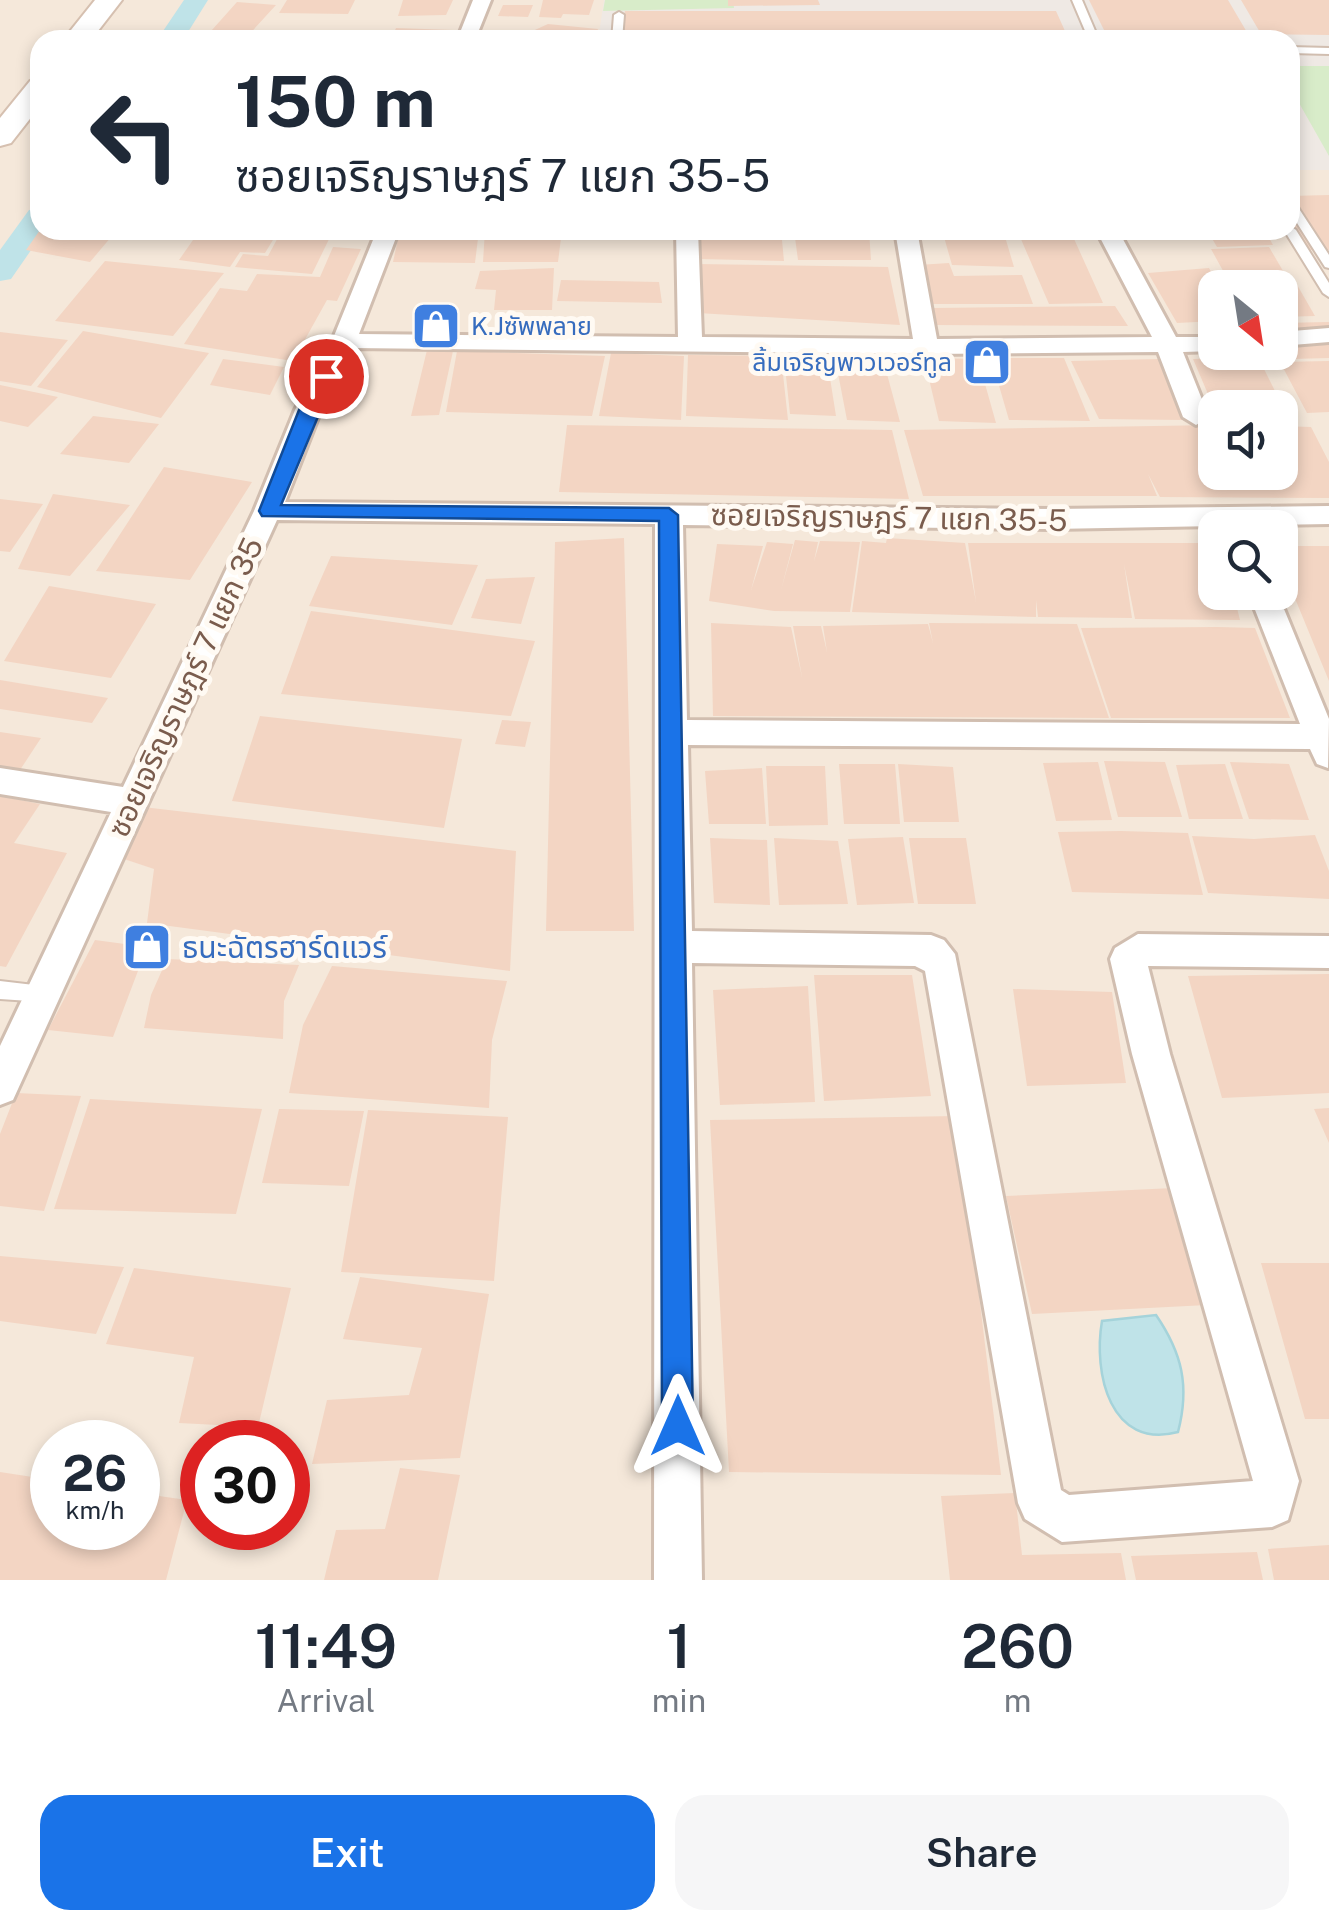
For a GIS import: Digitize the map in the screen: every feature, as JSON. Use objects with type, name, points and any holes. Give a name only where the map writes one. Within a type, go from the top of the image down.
[{"type":"main road","points":[[85,30],[109,0]]},
{"type":"main road","points":[[0,136],[30,98]]},
{"type":"street","points":[[470,30],[482,0]]},
{"type":"street","name":"ซอยเจริญราษฎร์ 7 แยก 35","points":[[0,1087],[268,511],[384,240]]},
{"type":"street","points":[[686,240],[690,344]]},
{"type":"street","points":[[908,240],[926,348]]},
{"type":"street","points":[[1112,240],[1169,348],[1196,417]]},
{"type":"street","points":[[1298,338],[1329,335]]},
{"type":"street","points":[[344,341],[926,348],[1198,345]]},
{"type":"street","name":"ซอยเจริญราษฎร์ 7 แยก 35-5","points":[[268,511],[1198,522]]},
{"type":"street","points":[[669,515],[678,1580]]},
{"type":"street","name":"ซอยเจริญราษฎร์ 7 แยก 35-5","points":[[1298,518],[1329,516]]},
{"type":"street","points":[[673,732],[1325,747],[1269,610]]},
{"type":"street","points":[[0,781],[130,802]]},
{"type":"street","points":[[675,946],[915,950],[931,952],[942,965],[1041,1503],[1062,1519],[1272,1504],[1276,1481],[1151,1054],[1128,959],[1138,950],[1329,952]]},
{"type":"lane","points":[[1077,0],[1090,30]]},
{"type":"lane","points":[[618,30],[620,15]]},
{"type":"lane","points":[[1300,50],[1329,51]]},
{"type":"lane","points":[[1300,219],[1329,264]]},
{"type":"lane","points":[[1296,240],[1329,293]]},
{"type":"lane","points":[[0,990],[44,994]]},
{"type":"shaded area","points":[[0,0],[1329,0],[1329,1580],[0,1580]]},
{"type":"shaded area","points":[[604,0],[1329,0],[1329,170],[1300,170],[1300,30],[600,30]]},
{"type":"green space","points":[[605,0],[733,0],[734,8],[603,11]]},
{"type":"green space","points":[[1300,66],[1329,66],[1329,156],[1300,105]]},
{"type":"water","points":[[1156,1315],[1178,1357],[1183,1400],[1178,1432],[1155,1435],[1136,1430],[1111,1403],[1104,1384],[1100,1341],[1102,1321]]},
{"type":"building","points":[[287,0],[355,0],[348,14],[279,13]]},
{"type":"building","points":[[403,0],[453,0],[446,15],[398,16]]},
{"type":"building","points":[[543,0],[594,0],[589,15],[563,14],[561,18],[539,17]]},
{"type":"building","points":[[728,0],[818,0],[820,5],[728,6]]},
{"type":"building","points":[[1089,0],[1228,0],[1246,30],[1104,30]]},
{"type":"building","points":[[1241,0],[1329,0],[1329,35],[1259,30]]},
{"type":"building","points":[[237,2],[276,5],[253,30],[212,30]]},
{"type":"building","points":[[503,5],[533,5],[528,17],[498,16]]},
{"type":"building","points":[[625,11],[1056,11],[1065,30],[620,30]]},
{"type":"building","points":[[548,24],[598,29],[598,30],[535,30]]},
{"type":"building","points":[[1329,195],[1329,250],[1309,250],[1300,236],[1300,196]]},
{"type":"building","points":[[33,240],[109,240],[90,262],[26,250]]},
{"type":"building","points":[[193,240],[273,240],[265,253],[240,252],[230,267],[179,260]]},
{"type":"building","points":[[277,240],[329,240],[312,274],[235,267],[243,254],[268,256]]},
{"type":"building","points":[[398,240],[478,240],[475,263],[393,262]]},
{"type":"building","points":[[484,240],[561,240],[558,262],[483,262]]},
{"type":"building","points":[[700,240],[782,240],[784,261],[700,259]]},
{"type":"building","points":[[795,240],[870,240],[871,260],[798,260]]},
{"type":"building","points":[[945,240],[1006,240],[1014,267],[952,265]]},
{"type":"building","points":[[1021,240],[1075,240],[1103,303],[1049,304]]},
{"type":"building","points":[[1213,240],[1270,240],[1273,245],[1217,247]]},
{"type":"building","points":[[333,247],[361,249],[337,301],[327,300],[293,361],[184,344],[220,288],[247,291],[257,274],[320,277]]},
{"type":"building","points":[[1269,247],[1282,270],[1223,270],[1211,249]]},
{"type":"building","points":[[105,261],[224,273],[173,336],[55,321]]},
{"type":"building","points":[[949,263],[954,276],[1022,275],[1033,304],[925,304],[918,265]]},
{"type":"building","points":[[697,264],[888,267],[900,325],[698,313]]},
{"type":"building","points":[[554,268],[552,310],[494,310],[496,290],[475,289],[480,271]]},
{"type":"building","points":[[1209,268],[1198,270],[1198,322],[1177,323],[1148,273]]},
{"type":"building","points":[[561,280],[659,282],[662,303],[557,301]]},
{"type":"building","points":[[1298,286],[1315,316],[1298,316]]},
{"type":"building","points":[[1115,306],[1128,326],[934,325],[933,308]]},
{"type":"building","points":[[1329,322],[1329,358],[1298,359],[1298,323]]},
{"type":"building","points":[[83,331],[209,353],[161,418],[37,387]]},
{"type":"building","points":[[0,332],[68,340],[31,386],[0,381]]},
{"type":"building","points":[[427,350],[453,351],[439,415],[411,416]]},
{"type":"building","points":[[457,351],[605,356],[592,416],[446,412]]},
{"type":"building","points":[[611,353],[684,356],[681,420],[599,416]]},
{"type":"building","points":[[688,355],[781,356],[788,420],[686,416]]},
{"type":"building","points":[[784,357],[827,359],[836,416],[790,414]]},
{"type":"building","points":[[924,358],[978,359],[996,423],[939,421]]},
{"type":"building","points":[[991,358],[1064,358],[1090,421],[1009,420]]},
{"type":"building","points":[[223,359],[284,367],[270,395],[210,385]]},
{"type":"building","points":[[1160,359],[1183,420],[1099,419],[1071,361]]},
{"type":"building","points":[[1193,359],[1198,359],[1198,370],[1264,370],[1274,390],[1206,390]]},
{"type":"building","points":[[1329,361],[1329,412],[1307,413],[1284,370],[1298,370],[1298,362]]},
{"type":"building","points":[[836,363],[884,363],[900,422],[847,420]]},
{"type":"building","points":[[0,385],[58,397],[28,427],[0,421]]},
{"type":"building","points":[[93,416],[159,424],[129,463],[60,454]]},
{"type":"building","points":[[567,425],[892,430],[909,499],[559,492]]},
{"type":"building","points":[[1198,425],[1198,490],[1298,490],[1298,427],[1311,427],[1329,462],[1329,498],[1160,497],[1148,474],[1157,496],[923,496],[904,430]]},
{"type":"building","points":[[164,467],[252,482],[190,580],[96,571]]},
{"type":"building","points":[[53,494],[130,505],[70,576],[18,569]]},
{"type":"building","points":[[0,499],[43,504],[10,552],[0,551]]},
{"type":"building","points":[[624,538],[634,931],[546,931],[555,542]]},
{"type":"building","points":[[887,538],[965,543],[976,602],[968,543],[1198,543],[1198,610],[1238,610],[1240,620],[1135,619],[1124,564],[1132,618],[1038,617],[1036,600],[1036,617],[852,612],[862,541],[886,543]]},
{"type":"building","points":[[795,540],[818,542],[814,561],[820,541],[860,542],[850,612],[774,611],[709,601],[717,544],[763,546],[751,590],[767,542],[793,544],[781,590]]},
{"type":"building","points":[[1298,546],[1329,546],[1329,681],[1298,606]]},
{"type":"building","points":[[331,556],[478,565],[452,625],[309,606]]},
{"type":"building","points":[[535,577],[521,624],[471,618],[486,579]]},
{"type":"building","points":[[49,586],[156,604],[111,678],[4,661]]},
{"type":"building","points":[[311,611],[535,641],[511,716],[281,694]]},
{"type":"building","points":[[711,623],[791,627],[802,677],[793,626],[821,626],[827,652],[823,626],[928,624],[933,643],[929,623],[1077,624],[1109,718],[713,716]]},
{"type":"building","points":[[1081,628],[1255,628],[1290,718],[1111,718]]},
{"type":"building","points":[[0,680],[108,698],[92,723],[0,709]]},
{"type":"building","points":[[260,716],[462,739],[444,828],[232,801]]},
{"type":"building","points":[[502,720],[531,722],[525,747],[495,744]]},
{"type":"building","points":[[0,732],[41,738],[20,770],[0,767]]},
{"type":"building","points":[[1104,761],[1165,762],[1182,817],[1118,817]]},
{"type":"building","points":[[1098,762],[1112,820],[1056,821],[1043,763]]},
{"type":"building","points":[[1230,762],[1289,764],[1309,820],[1249,819]]},
{"type":"building","points":[[839,764],[895,764],[900,824],[844,824]]},
{"type":"building","points":[[898,764],[953,767],[959,822],[904,822]]},
{"type":"building","points":[[1225,764],[1243,819],[1189,819],[1176,765]]},
{"type":"building","points":[[766,766],[825,766],[828,825],[769,826]]},
{"type":"building","points":[[762,768],[766,824],[709,824],[705,771]]},
{"type":"building","points":[[0,796],[40,804],[14,843],[67,853],[6,967],[0,966]]},
{"type":"building","points":[[143,807],[516,851],[510,971],[147,923],[154,869],[121,858]]},
{"type":"building","points":[[1058,832],[1188,833],[1203,895],[1072,892]]},
{"type":"building","points":[[1315,835],[1329,871],[1329,899],[1208,893],[1192,836],[1254,839]]},
{"type":"building","points":[[903,837],[914,903],[857,905],[848,839]]},
{"type":"building","points":[[710,838],[767,840],[770,905],[714,903]]},
{"type":"building","points":[[774,838],[838,841],[848,904],[779,905]]},
{"type":"building","points":[[909,838],[966,838],[976,904],[918,904]]},
{"type":"building","points":[[95,940],[147,947],[113,1037],[48,1030]]},
{"type":"building","points":[[167,959],[299,965],[284,1001],[283,1039],[144,1028],[151,995]]},
{"type":"building","points":[[332,966],[507,981],[492,1040],[489,1108],[289,1093],[303,1025]]},
{"type":"building","points":[[1329,974],[1329,1093],[1222,1098],[1188,976]]},
{"type":"building","points":[[814,975],[912,975],[931,1096],[824,1101]]},
{"type":"building","points":[[808,986],[815,1102],[720,1105],[713,990]]},
{"type":"building","points":[[1013,989],[1112,992],[1126,1083],[1027,1086]]},
{"type":"building","points":[[16,1093],[81,1096],[44,1211],[0,1206],[0,1134]]},
{"type":"building","points":[[90,1099],[262,1109],[236,1214],[54,1209]]},
{"type":"building","points":[[1329,1108],[1329,1143],[1314,1109]]},
{"type":"building","points":[[279,1109],[364,1111],[349,1186],[262,1183]]},
{"type":"building","points":[[368,1110],[508,1117],[494,1281],[341,1272]]},
{"type":"building","points":[[957,1116],[1001,1475],[729,1472],[710,1120]]},
{"type":"building","points":[[1173,1188],[1207,1305],[1032,1314],[1006,1196]]},
{"type":"building","points":[[0,1256],[124,1267],[96,1334],[0,1321]]},
{"type":"building","points":[[1261,1263],[1329,1263],[1329,1419],[1305,1419]]},
{"type":"building","points":[[134,1268],[291,1288],[260,1420],[179,1423],[194,1357],[106,1344]]},
{"type":"building","points":[[360,1277],[489,1294],[460,1458],[312,1464],[327,1400],[409,1395],[422,1348],[343,1339]]},
{"type":"building","points":[[400,1468],[460,1475],[438,1580],[324,1580],[336,1530],[385,1529]]},
{"type":"building","points":[[0,1472],[30,1477],[30,1550],[160,1550],[160,1496],[180,1499],[180,1527],[166,1580],[0,1580]]},
{"type":"building","points":[[1015,1493],[1022,1555],[1121,1553],[1126,1580],[950,1580],[941,1496]]},
{"type":"building","points":[[1329,1545],[1329,1580],[1274,1580],[1268,1549]]},
{"type":"building","points":[[1257,1552],[1263,1580],[1136,1580],[1131,1556]]},
{"type":"waterway","points":[[176,30],[196,0]]},
{"type":"waterway","points":[[0,272],[30,230]]},
{"type":"place","name":"K.Jซัพพลาย","points":[[436,326]]},
{"type":"place","name":"ลิ้มเจริญพาวเวอร์ทูล","points":[[987,362]]},
{"type":"place","name":"ธนะฉัตรฮาร์ดแวร์","points":[[147,947]]},
{"type":"route","points":[[326,376],[308,410],[268,511],[669,515],[678,1426]]}]
